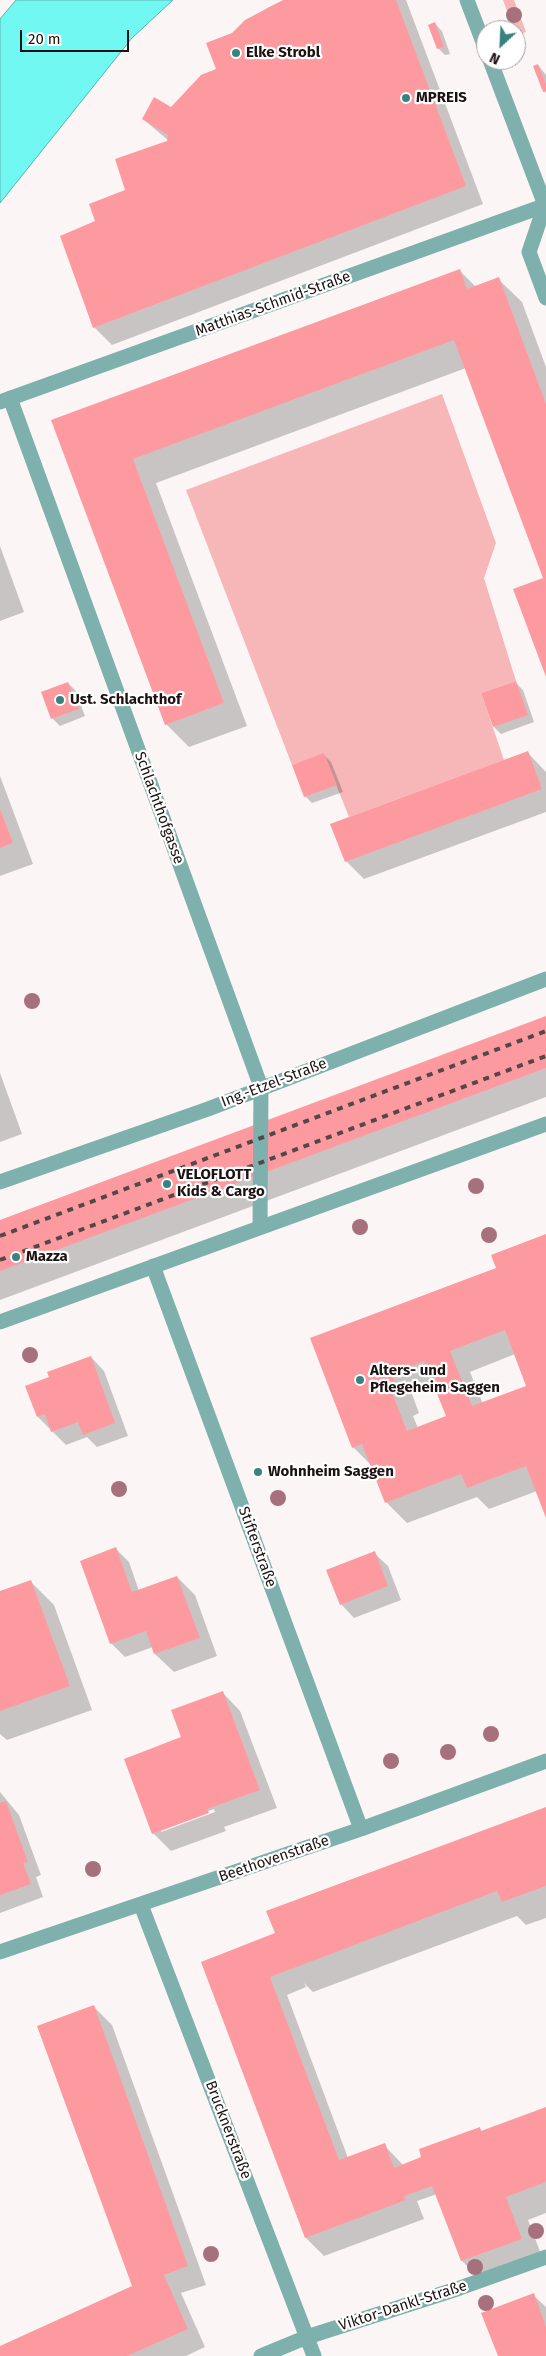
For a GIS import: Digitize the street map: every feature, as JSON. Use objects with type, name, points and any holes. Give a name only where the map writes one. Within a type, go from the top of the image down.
[{"type":"street","points":[[467,0],[476,24]]},
{"type":"street","points":[[494,70],[546,205],[529,252],[546,298]]},
{"type":"street","name":"Matthias-Schmid-Straße","points":[[5,400],[546,205]]},
{"type":"street","name":"Schlachthofgasse","points":[[5,400],[261,1088],[260,1226]]},
{"type":"street","name":"Ing.-Etzel-Straße","points":[[0,1182],[261,1088],[546,979]]},
{"type":"street","points":[[0,1322],[260,1226],[546,1124]]},
{"type":"street","name":"Stifterstraße","points":[[153,1266],[362,1829]]},
{"type":"street","name":"Beethovenstraße","points":[[0,1952],[362,1829],[546,1762]]},
{"type":"street","name":"Brucknerstraße","points":[[141,1905],[314,2356]]},
{"type":"street","name":"Viktor-Dankl-Straße","points":[[261,2356],[307,2337],[464,2286],[546,2256]]},
{"type":"shaded area","points":[[503,0],[514,0],[522,20],[510,20]]},
{"type":"shaded area","points":[[442,394],[496,543],[484,578],[516,681],[481,693],[504,760],[349,817],[324,754],[292,765],[186,490]]},
{"type":"water","points":[[16,0],[173,0],[132,38],[0,203],[0,19]]},
{"type":"building","points":[[283,0],[396,0],[466,186],[93,328],[60,236],[95,221],[89,204],[125,190],[115,159],[167,141],[168,135],[142,119],[154,97],[171,107],[201,75],[216,69],[206,43],[232,33],[245,20]]},
{"type":"building","points":[[435,22],[444,47],[437,49],[428,25]]},
{"type":"building","points":[[538,64],[546,84],[546,91],[543,92],[533,66]]},
{"type":"building","points":[[460,269],[467,289],[499,277],[546,404],[546,677],[513,589],[543,578],[454,340],[133,459],[224,703],[165,725],[51,420]]},
{"type":"building","points":[[516,681],[528,715],[493,727],[481,693]]},
{"type":"building","name":"Ust. Schlachthof","points":[[68,682],[79,709],[51,719],[41,692]]},
{"type":"building","points":[[528,751],[542,789],[345,862],[330,824]]},
{"type":"building","points":[[324,753],[337,785],[304,797],[292,765]]},
{"type":"building","points":[[0,809],[13,843],[0,848]]},
{"type":"building","points":[[546,1016],[546,1068],[0,1271],[0,1220]]},
{"type":"building","name":"Alters- und Pflegeheim Saggen","points":[[546,1234],[546,1518],[526,1466],[467,1488],[461,1474],[385,1503],[362,1444],[352,1448],[310,1338],[496,1268],[491,1255]],"holes":[[[505,1330],[526,1386],[472,1406],[450,1351]],[[424,1361],[446,1416],[407,1431],[393,1395],[399,1392],[392,1374]]]},
{"type":"building","points":[[91,1356],[115,1423],[83,1435],[78,1422],[51,1432],[45,1414],[37,1417],[25,1386],[49,1377],[47,1372]]},
{"type":"building","points":[[116,1547],[132,1592],[177,1576],[200,1638],[154,1654],[146,1631],[110,1644],[80,1561]]},
{"type":"building","points":[[375,1551],[388,1586],[340,1605],[326,1570]]},
{"type":"building","points":[[31,1580],[70,1686],[0,1711],[0,1591]]},
{"type":"building","points":[[223,1691],[260,1790],[207,1809],[209,1813],[152,1834],[124,1759],[181,1737],[171,1710]]},
{"type":"building","points":[[6,1801],[28,1862],[23,1863],[31,1884],[0,1895],[0,1803]]},
{"type":"building","points":[[546,1807],[546,1886],[502,1902],[497,1891],[270,1977],[339,2160],[385,2143],[394,2168],[421,2157],[419,2149],[480,2127],[481,2131],[546,2107],[546,2182],[506,2197],[522,2239],[461,2261],[432,2186],[404,2196],[406,2200],[305,2238],[201,1962],[275,1933],[266,1911]]},
{"type":"building","points":[[94,2005],[188,2266],[164,2275],[188,2329],[127,2356],[0,2356],[0,2346],[132,2286],[37,2026]]},
{"type":"building","points":[[534,2293],[546,2327],[546,2356],[498,2356],[481,2313]]},
{"type":"railway","points":[[0,1236],[546,1031]]},
{"type":"railway","points":[[0,1260],[546,1056]]},
{"type":"place","name":"Elke Strobl","points":[[236,53]]},
{"type":"place","name":"MPREIS","points":[[406,98]]},
{"type":"place","name":"Ust. Schlachthof","points":[[60,700]]},
{"type":"place","name":"VELOFLOTT Kids & Cargo","points":[[167,1184]]},
{"type":"place","name":"Mazza","points":[[16,1257]]},
{"type":"place","name":"Alters- und Pflegeheim Saggen","points":[[360,1380]]},
{"type":"place","name":"Wohnheim Saggen","points":[[258,1472]]}]
